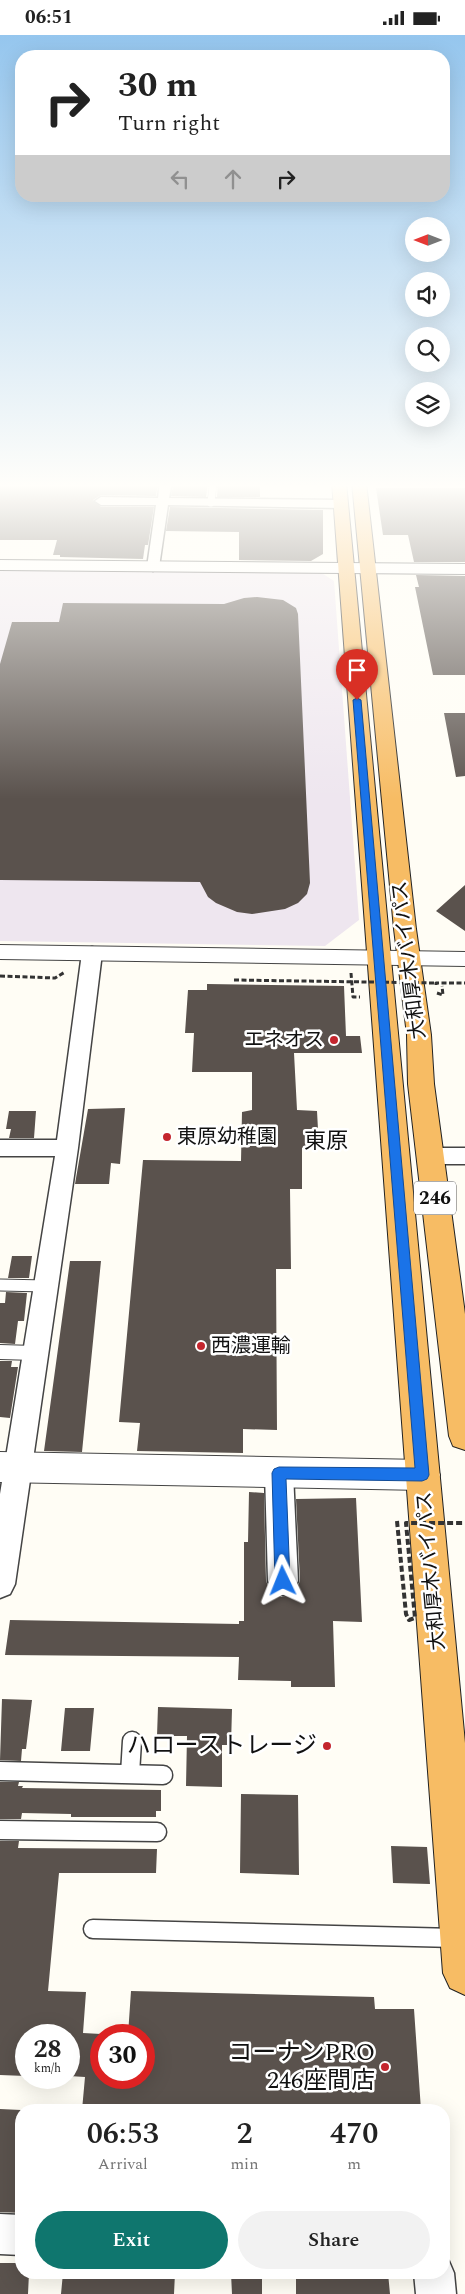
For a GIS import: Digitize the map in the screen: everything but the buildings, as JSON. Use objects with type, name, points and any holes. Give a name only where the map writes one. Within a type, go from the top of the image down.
[{"type":"highway","name":"大和厚木バイパス","points":[[359,587],[378,959],[464,1956]]},
{"type":"highway","name":"大和厚木バイパス","points":[[360,587],[419,1035],[421,1084],[429,1156],[465,1436]]},
{"type":"street","points":[[0,951],[465,959]]},
{"type":"street","points":[[0,1584],[9,1467],[36,1353],[68,1148],[92,953]]},
{"type":"street","points":[[0,1148],[68,1148]]},
{"type":"street","points":[[429,1156],[465,1156]]},
{"type":"street","points":[[9,1467],[422,1475]]},
{"type":"street","points":[[279,1473],[283,1581]]},
{"type":"street","points":[[0,2234],[15,2235]]},
{"type":"street","points":[[435,2279],[436,2294]]},
{"type":"lane","points":[[0,1285],[46,1286]]},
{"type":"lane","points":[[0,1352],[36,1353]]},
{"type":"lane","points":[[130,1774],[132,1741]]},
{"type":"lane","points":[[0,1771],[163,1775]]},
{"type":"lane","points":[[0,1830],[157,1832]]},
{"type":"lane","points":[[93,1929],[464,1956]]},
{"type":"path","points":[[0,977],[55,978],[68,970]]},
{"type":"path","points":[[345,972],[351,973],[362,980],[364,985]]},
{"type":"path","points":[[351,973],[353,997],[360,997],[358,982]]},
{"type":"path","points":[[234,981],[465,983]]},
{"type":"path","points":[[436,983],[438,995],[443,995],[442,986]]},
{"type":"path","points":[[397,1521],[406,1614],[409,1620],[415,1618],[406,1523],[465,1523]]},
{"type":"shaded area","points":[[0,587],[334,587],[359,920],[325,946],[0,941]]},
{"type":"place","name":"エネオス","points":[[334,1040]]},
{"type":"place","name":"東原幼稚園","points":[[167,1137]]},
{"type":"place","name":"西濃運輸","points":[[201,1346]]},
{"type":"place","name":"ハローストレージ","points":[[327,1746]]},
{"type":"place","name":"コーナンPRO 246座間店","points":[[385,2067]]},
{"type":"district","name":"東原","points":[[326,1141]]},
{"type":"route","points":[[283,1581],[279,1473],[422,1475],[357,700]]}]
